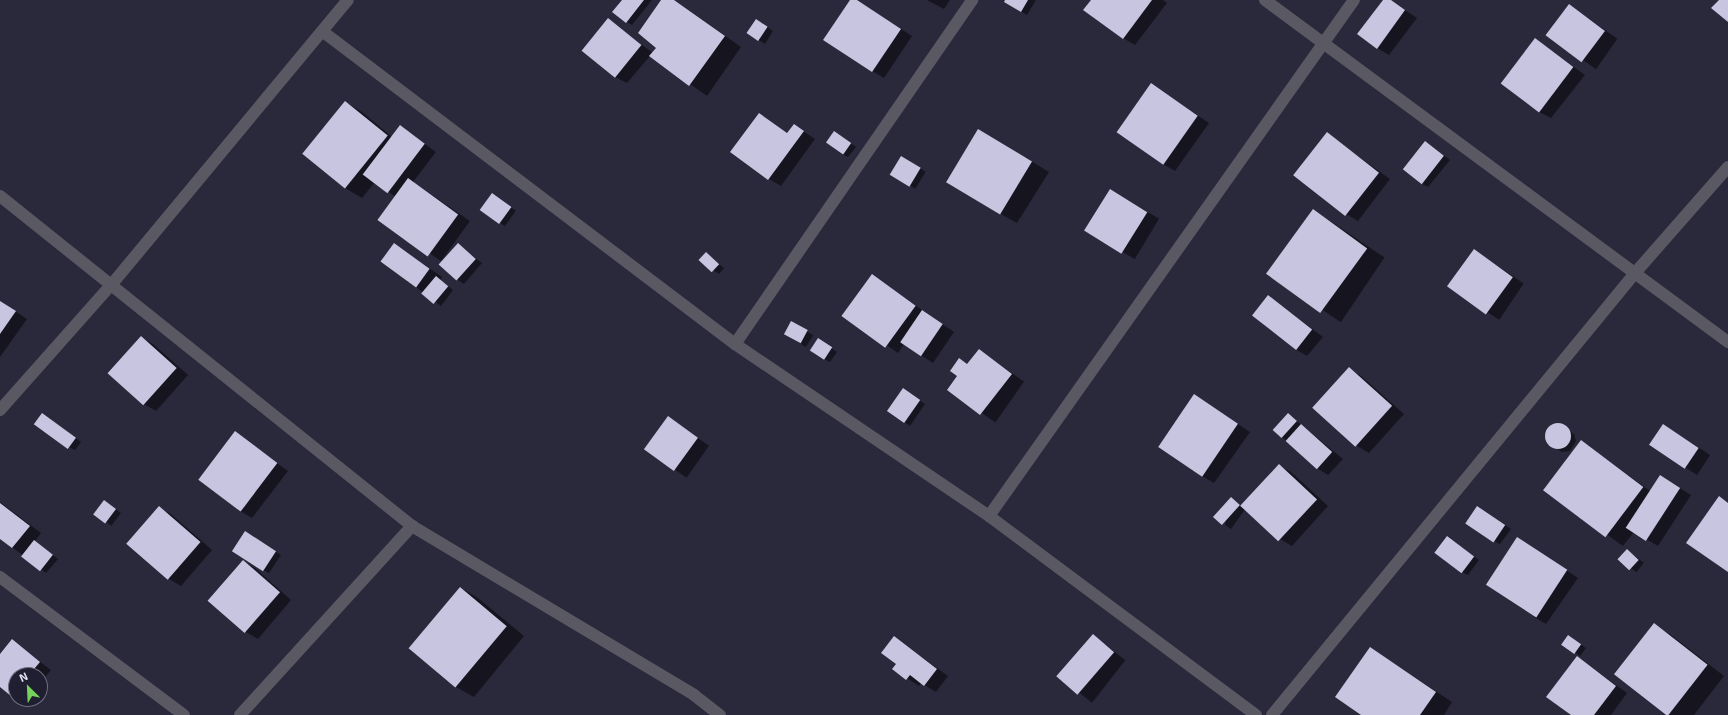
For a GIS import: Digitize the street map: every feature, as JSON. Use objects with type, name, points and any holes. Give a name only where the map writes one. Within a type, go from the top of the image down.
[{"type":"street","points":[[0,410],[112,284],[348,0]]},
{"type":"street","points":[[735,344],[972,0]]},
{"type":"street","points":[[1265,0],[1728,342]]},
{"type":"street","points":[[989,516],[1354,0]]},
{"type":"street","points":[[322,31],[735,344],[989,516],[1256,715]]},
{"type":"street","points":[[1272,715],[1635,273],[1728,167]]},
{"type":"street","points":[[0,196],[112,284],[412,526],[694,695],[720,715]]},
{"type":"street","points":[[240,715],[412,526]]},
{"type":"street","points":[[0,577],[184,715]]},
{"type":"building","points":[[622,0],[644,0],[626,23],[612,12]]},
{"type":"building","points":[[661,0],[674,0],[725,36],[689,86],[649,56],[656,48],[638,33]]},
{"type":"building","points":[[850,0],[857,0],[901,29],[872,72],[823,40]]},
{"type":"building","points":[[1005,0],[1028,0],[1021,12],[1004,2]]},
{"type":"building","points":[[1091,0],[1152,0],[1123,39],[1083,10]]},
{"type":"building","points":[[1383,0],[1391,0],[1405,10],[1377,49],[1357,34]]},
{"type":"building","points":[[1719,0],[1728,0],[1728,22],[1711,8]]},
{"type":"building","points":[[1569,4],[1605,31],[1581,62],[1546,35]]},
{"type":"building","points":[[608,18],[641,45],[615,78],[582,51]]},
{"type":"building","points":[[756,19],[768,27],[758,41],[746,33]]},
{"type":"building","points":[[1535,38],[1573,67],[1539,112],[1501,84]]},
{"type":"building","points":[[1151,83],[1198,116],[1163,165],[1117,132]]},
{"type":"building","points":[[345,101],[388,136],[345,188],[302,154]]},
{"type":"building","points":[[759,113],[787,133],[794,124],[804,131],[768,180],[730,152]]},
{"type":"building","points":[[400,125],[425,144],[387,193],[363,175]]},
{"type":"building","points":[[978,129],[1032,161],[1000,215],[946,182]]},
{"type":"building","points":[[834,131],[851,143],[843,155],[826,142]]},
{"type":"building","points":[[1327,132],[1379,173],[1345,216],[1293,175]]},
{"type":"building","points":[[1425,141],[1444,156],[1422,184],[1403,169]]},
{"type":"building","points":[[901,156],[921,168],[909,187],[890,175]]},
{"type":"building","points":[[408,178],[458,214],[428,257],[377,220]]},
{"type":"building","points":[[1110,189],[1147,212],[1121,254],[1084,231]]},
{"type":"building","points":[[492,193],[511,207],[499,224],[480,210]]},
{"type":"building","points":[[1313,209],[1367,248],[1320,313],[1266,274]]},
{"type":"building","points":[[394,243],[430,269],[416,287],[380,262]]},
{"type":"building","points":[[458,243],[476,259],[456,281],[439,265]]},
{"type":"building","points":[[1474,249],[1513,277],[1486,314],[1447,286]]},
{"type":"building","points":[[706,252],[719,264],[712,272],[698,260]]},
{"type":"building","points":[[872,274],[916,306],[885,348],[841,316]]},
{"type":"building","points":[[436,276],[448,286],[433,304],[421,294]]},
{"type":"building","points":[[1268,295],[1312,329],[1296,350],[1252,315]]},
{"type":"building","points":[[0,301],[16,311],[0,334]]},
{"type":"building","points":[[922,310],[943,324],[921,356],[900,342]]},
{"type":"building","points":[[791,321],[808,330],[801,343],[784,334]]},
{"type":"building","points":[[141,336],[177,368],[143,405],[108,373]]},
{"type":"building","points":[[818,338],[832,347],[824,360],[810,351]]},
{"type":"building","points":[[979,349],[1012,374],[980,415],[947,390],[957,376],[950,371],[959,358],[967,364]]},
{"type":"building","points":[[1349,367],[1392,406],[1355,447],[1312,408]]},
{"type":"building","points":[[903,388],[920,400],[904,423],[887,411]]},
{"type":"building","points":[[1194,394],[1238,424],[1202,477],[1158,447]]},
{"type":"building","points":[[42,413],[76,438],[68,449],[34,424]]},
{"type":"building","points":[[1288,413],[1297,421],[1282,438],[1273,430]]},
{"type":"building","points":[[668,416],[698,438],[674,471],[644,449]]},
{"type":"building","points":[[1558,423],[1567,427],[1571,436],[1567,445],[1558,449],[1549,445],[1545,436],[1549,427]]},
{"type":"building","points":[[1301,424],[1332,452],[1317,469],[1286,441]]},
{"type":"building","points":[[1663,424],[1699,448],[1685,469],[1649,445]]},
{"type":"building","points":[[235,431],[277,463],[241,512],[198,480]]},
{"type":"building","points":[[1581,440],[1643,487],[1605,537],[1543,490]]},
{"type":"building","points":[[1279,464],[1317,499],[1278,541],[1240,506]]},
{"type":"building","points":[[1660,475],[1680,488],[1646,541],[1626,528]]},
{"type":"building","points":[[1719,496],[1728,503],[1728,572],[1686,543]]},
{"type":"building","points":[[1231,497],[1240,505],[1222,525],[1213,517]]},
{"type":"building","points":[[104,500],[116,509],[105,523],[93,514]]},
{"type":"building","points":[[0,503],[30,526],[12,548],[0,539]]},
{"type":"building","points":[[159,506],[201,542],[168,580],[126,544]]},
{"type":"building","points":[[1477,506],[1505,525],[1493,542],[1465,523]]},
{"type":"building","points":[[245,531],[276,551],[263,571],[232,551]]},
{"type":"building","points":[[1447,536],[1474,556],[1462,573],[1434,553]]},
{"type":"building","points":[[1517,537],[1567,570],[1536,617],[1486,585]]},
{"type":"building","points":[[34,540],[53,555],[40,571],[21,557]]},
{"type":"building","points":[[1627,549],[1639,560],[1629,570],[1617,559]]},
{"type":"building","points":[[243,560],[280,592],[245,633],[208,601]]},
{"type":"building","points":[[460,587],[507,626],[455,687],[409,648]]},
{"type":"building","points":[[1654,623],[1708,665],[1668,715],[1666,715],[1614,674]]},
{"type":"building","points":[[1093,634],[1114,652],[1077,695],[1056,676]]},
{"type":"building","points":[[1568,635],[1581,644],[1574,654],[1561,645]]},
{"type":"building","points":[[894,636],[937,669],[924,686],[910,675],[906,680],[892,669],[896,664],[881,653]]},
{"type":"building","points":[[12,639],[40,662],[36,667],[8,667],[8,694],[0,687],[0,654]]},
{"type":"building","points":[[1370,647],[1436,692],[1420,715],[1361,715],[1335,697]]},
{"type":"building","points":[[1577,656],[1616,686],[1594,715],[1571,715],[1546,697]]}]
